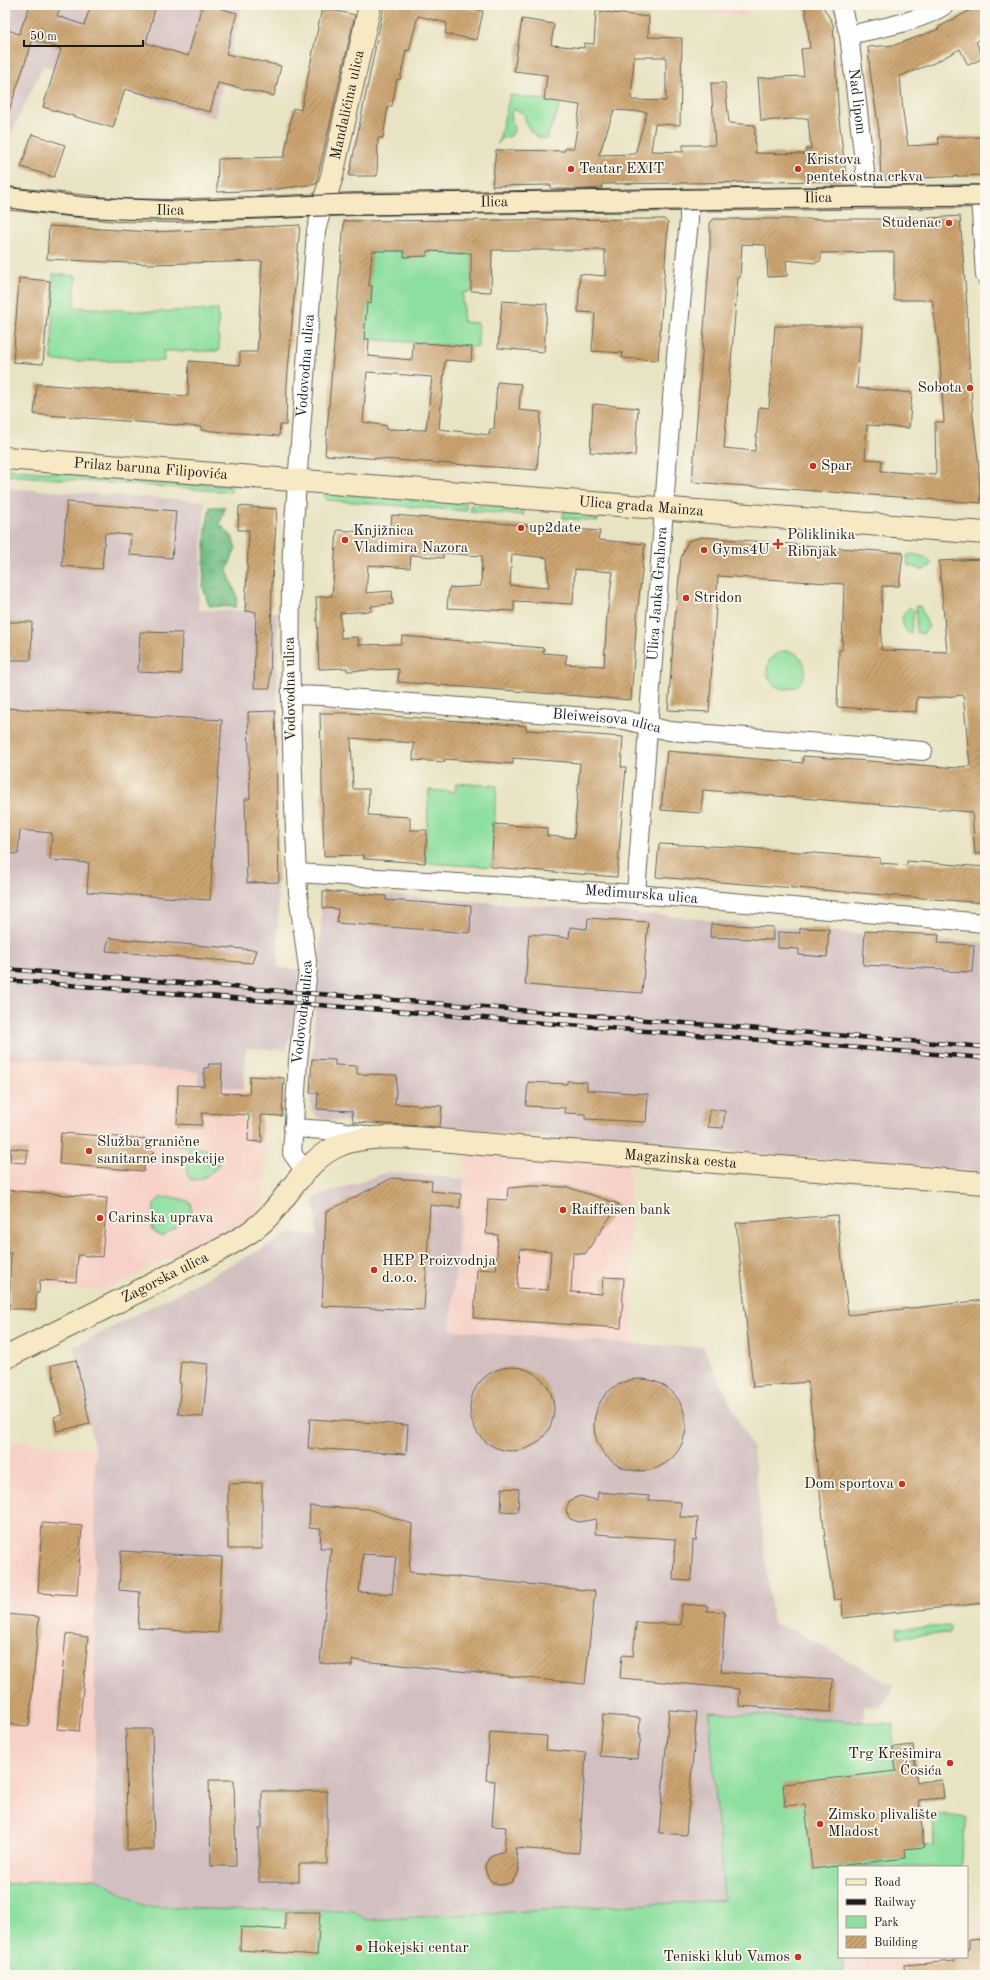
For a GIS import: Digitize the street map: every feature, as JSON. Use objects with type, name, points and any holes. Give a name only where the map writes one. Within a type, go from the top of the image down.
[{"type":"main road","name":"Mandaličina ulica","points":[[323,205],[332,176],[370,5]]},
{"type":"main road","name":"Ilica","points":[[5,198],[72,206],[134,211],[198,211],[323,205],[982,196]]},
{"type":"main road","name":"Prilaz baruna Filipovića","points":[[5,458],[297,480]]},
{"type":"main road","name":"Ulica grada Mainza","points":[[297,480],[985,533]]},
{"type":"main road","name":"Magazinska cesta","points":[[304,1170],[324,1154],[339,1145],[353,1140],[376,1137],[985,1184]]},
{"type":"main road","name":"Zagorska ulica","points":[[5,1358],[250,1233],[273,1212],[304,1170]]},
{"type":"street","name":"Nad lipom","points":[[841,5],[849,35],[866,176],[864,198]]},
{"type":"street","points":[[849,35],[909,20],[939,9],[944,5]]},
{"type":"street","points":[[982,196],[985,276]]},
{"type":"street","name":"Ulica Janka Grahora","points":[[636,894],[689,199]]},
{"type":"street","name":"Vodovodna ulica","points":[[304,1170],[292,1153],[308,969],[299,908],[297,873],[291,696],[290,603],[297,480],[316,231],[323,205]]},
{"type":"street","name":"Bleiweisova ulica","points":[[291,696],[323,696],[625,720],[676,731],[923,751]]},
{"type":"street","name":"Međimurska ulica","points":[[297,873],[636,894],[985,923]]},
{"type":"street","name":"Magazinska cesta","points":[[293,1128],[341,1131],[376,1137]]},
{"type":"shaded area","points":[[5,5],[242,5],[215,118],[43,66],[5,146]]},
{"type":"shaded area","points":[[665,5],[742,5],[745,17]]},
{"type":"shaded area","points":[[5,488],[205,501],[198,610],[277,612],[278,967],[300,970],[293,1023],[286,1050],[246,1048],[244,1089],[198,1084],[198,1072],[5,1058]]},
{"type":"shaded area","points":[[322,890],[647,914],[826,931],[985,943],[985,1172],[440,1127],[351,1122],[318,1118],[311,1109],[311,1067],[319,973]]},
{"type":"shaded area","points":[[5,1058],[198,1072],[198,1084],[244,1089],[243,1125],[265,1126],[265,1184],[255,1216],[105,1290],[49,1287],[47,1265],[5,1262]]},
{"type":"shaded area","points":[[466,1152],[629,1163],[632,1344],[450,1330]]},
{"type":"shaded area","points":[[388,1172],[464,1179],[450,1330],[632,1344],[703,1347],[753,1450],[773,1623],[797,1632],[894,1686],[881,1707],[864,1706],[864,1722],[709,1712],[724,1900],[367,1920],[353,1911],[201,1909],[144,1906],[95,1878],[95,1453],[74,1347],[292,1233],[317,1235],[314,1198]]},
{"type":"shaded area","points":[[5,1441],[95,1448],[95,1878],[5,1884]]},
{"type":"shaded area","points":[[985,1925],[985,1975],[842,1975],[844,1958],[968,1958],[968,1927]]},
{"type":"green space","points":[[510,95],[560,102],[558,112],[547,139],[533,134],[528,127],[524,114],[515,109],[511,112],[514,131],[511,136],[502,138],[498,144]]},
{"type":"green space","points":[[466,247],[481,247],[471,257],[473,291],[463,293],[463,322],[478,323],[478,347],[364,339],[367,303],[371,303],[372,286],[369,286],[372,251],[404,251],[404,257],[427,256],[427,251],[454,251],[454,254],[466,254]]},
{"type":"green space","points":[[53,274],[76,276],[74,307],[153,312],[218,309],[219,351],[163,351],[164,361],[52,361]]},
{"type":"green space","points":[[5,469],[232,487],[231,492],[5,475]]},
{"type":"green space","points":[[324,493],[466,504],[466,511],[326,500],[324,498]]},
{"type":"green space","points":[[470,505],[522,508],[524,515],[470,511]]},
{"type":"green space","points":[[210,507],[225,507],[220,524],[232,536],[236,548],[227,570],[237,597],[236,607],[209,606],[203,587],[206,528]]},
{"type":"green space","points":[[564,511],[599,514],[598,521],[563,518]]},
{"type":"green space","points":[[910,554],[919,555],[926,558],[931,562],[930,566],[923,570],[908,565],[907,556]]},
{"type":"green space","points":[[916,606],[920,606],[929,627],[923,634],[916,632]]},
{"type":"green space","points":[[910,607],[914,611],[911,633],[908,633],[902,620],[904,613]]},
{"type":"green space","points":[[782,651],[790,651],[800,656],[804,663],[804,677],[800,684],[790,689],[782,689],[772,684],[770,681],[767,674],[767,666],[772,656],[775,654]]},
{"type":"green space","points":[[456,783],[497,786],[491,867],[425,863],[429,790],[455,792]]},
{"type":"green space","points":[[159,1138],[212,1151],[220,1157],[219,1165],[210,1174],[203,1178],[191,1180],[187,1175],[189,1149],[157,1140]]},
{"type":"green space","points":[[171,1197],[186,1200],[191,1203],[191,1215],[163,1236],[159,1235],[152,1229],[154,1205],[160,1198]]},
{"type":"green space","points":[[950,1626],[950,1633],[898,1637],[897,1629]]},
{"type":"green space","points":[[709,1712],[893,1724],[893,1747],[913,1745],[917,1782],[942,1780],[944,1798],[919,1801],[924,1846],[934,1845],[933,1813],[966,1818],[960,1866],[838,1866],[838,1958],[844,1958],[842,1975],[5,1975],[5,1884],[95,1878],[144,1906],[201,1909],[353,1911],[367,1920],[724,1900]]},
{"type":"building","points":[[30,5],[61,5],[57,16],[84,25],[91,5],[156,5],[146,43],[188,56],[202,5],[209,5],[237,13],[226,54],[281,66],[274,96],[218,83],[210,112],[125,89],[113,128],[43,107],[61,49],[33,39],[8,114],[5,114],[5,29],[19,34]]},
{"type":"building","points":[[384,5],[451,5],[483,11],[477,40],[445,34],[447,23],[418,16],[409,51],[406,50],[400,80],[397,79],[392,106],[388,106],[383,138],[378,138],[377,176],[349,176]]},
{"type":"building","points":[[805,5],[822,5],[833,24],[839,119],[846,176],[841,181],[602,184],[602,188],[583,189],[551,189],[551,185],[492,186],[496,150],[565,151],[565,148],[574,148],[580,105],[544,100],[547,75],[514,71],[522,19],[554,24],[551,45],[584,48],[584,43],[594,44],[596,11],[649,17],[648,37],[682,38],[680,125],[655,124],[651,151],[683,152],[683,145],[715,145],[711,83],[725,83],[729,123],[755,125],[755,153],[806,154],[806,149],[811,149],[808,118],[761,121],[758,78],[804,76],[801,49],[810,48]],"holes":[[[634,57],[666,57],[666,101],[631,100]],[[614,110],[647,112],[635,154],[599,155]]]},
{"type":"building","points":[[980,5],[985,5],[985,36],[976,42],[984,58],[968,65],[960,49],[934,63],[900,76],[908,146],[939,144],[938,137],[985,137],[985,175],[881,180],[879,131],[868,47],[895,45],[939,29],[939,27]]},
{"type":"building","points":[[322,8],[355,15],[316,184],[270,190],[217,192],[218,159],[284,157],[293,108],[301,110]]},
{"type":"building","points":[[32,134],[65,145],[54,177],[21,167]]},
{"type":"building","points":[[960,216],[973,417],[981,503],[692,482],[710,252],[710,223],[714,219],[915,219]],"holes":[[[742,244],[766,245],[768,277],[787,276],[786,260],[816,263],[821,260],[821,253],[894,252],[894,300],[932,300],[939,348],[944,422],[935,422],[936,475],[881,471],[882,460],[865,459],[867,425],[909,428],[912,393],[857,388],[861,326],[775,326],[769,408],[759,407],[755,451],[724,448]]]},
{"type":"building","points":[[664,219],[668,223],[658,360],[622,358],[623,353],[592,351],[595,313],[578,312],[580,274],[605,276],[605,250],[492,250],[491,292],[471,291],[471,253],[427,251],[427,256],[404,257],[404,251],[372,251],[369,286],[372,286],[371,304],[367,303],[364,339],[369,339],[368,356],[412,360],[413,342],[472,347],[471,362],[445,360],[439,429],[489,435],[490,429],[494,429],[497,382],[521,384],[519,410],[541,412],[537,470],[325,455],[344,221]],"holes":[[[367,372],[432,377],[426,430],[387,429],[387,426],[363,422]]]},
{"type":"building","points":[[300,225],[287,384],[286,425],[280,425],[279,436],[201,430],[202,427],[34,414],[37,384],[188,396],[189,361],[240,365],[240,352],[257,352],[262,261],[151,264],[47,259],[49,226],[152,232]]},
{"type":"building","points":[[19,278],[50,281],[43,364],[13,362]]},
{"type":"building","points":[[502,301],[547,304],[544,352],[498,348]]},
{"type":"building","points":[[593,404],[638,408],[635,456],[590,452]]},
{"type":"building","points":[[67,502],[176,511],[172,558],[129,555],[131,535],[105,533],[102,569],[62,566]]},
{"type":"building","points":[[239,506],[277,509],[272,582],[270,688],[254,688],[256,612],[245,611],[249,530],[238,530]]},
{"type":"building","points":[[392,515],[600,531],[598,540],[645,544],[637,616],[631,700],[398,682],[399,669],[347,671],[347,668],[319,669],[316,597],[332,596],[337,530],[390,534]],"holes":[[[443,553],[482,556],[481,586],[449,588],[447,608],[514,611],[514,601],[573,604],[575,569],[613,572],[607,614],[604,666],[565,664],[567,655],[543,653],[544,648],[402,636],[401,644],[359,645],[358,637],[341,638],[340,613],[372,611],[371,606],[393,604],[392,591],[366,593],[368,565],[410,568],[411,555],[443,558]],[[512,554],[547,558],[549,588],[510,585]]]},
{"type":"building","points":[[702,537],[903,553],[899,586],[882,586],[881,650],[947,652],[939,561],[983,559],[985,579],[985,853],[975,854],[972,812],[703,790],[701,813],[661,810],[667,751],[803,763],[803,756],[958,768],[970,766],[963,695],[935,698],[917,697],[916,712],[837,707],[839,650],[842,650],[844,584],[718,576],[709,712],[668,710],[681,558],[688,541]]},
{"type":"building","points":[[5,622],[32,622],[31,660],[5,660]]},
{"type":"building","points":[[140,632],[182,633],[181,674],[138,672]]},
{"type":"building","points":[[5,708],[222,720],[210,900],[87,892],[89,863],[50,860],[52,833],[20,830],[18,854],[5,853]]},
{"type":"building","points":[[275,711],[279,882],[247,883],[245,799],[250,799],[248,712]]},
{"type":"building","points":[[320,713],[351,713],[526,726],[526,730],[623,737],[621,767],[626,767],[617,877],[491,867],[494,824],[547,828],[547,836],[574,838],[580,763],[513,758],[513,764],[445,759],[444,762],[413,760],[414,743],[351,738],[353,789],[369,789],[368,815],[410,817],[410,830],[427,830],[425,863],[364,859],[364,855],[324,856]]},
{"type":"building","points":[[659,844],[734,847],[880,858],[880,863],[907,865],[907,861],[985,867],[985,903],[656,877]]},
{"type":"building","points":[[323,891],[386,896],[386,900],[471,906],[470,933],[337,923],[338,909],[323,908]]},
{"type":"building","points":[[588,918],[648,922],[642,993],[525,985],[529,934],[569,938],[570,927],[587,929]]},
{"type":"building","points":[[711,924],[773,927],[773,940],[710,937]]},
{"type":"building","points":[[800,928],[829,929],[827,957],[799,955],[799,949],[778,948],[778,932],[800,933]]},
{"type":"building","points":[[865,931],[939,935],[938,943],[974,945],[972,972],[863,965]]},
{"type":"building","points":[[109,938],[256,950],[252,963],[106,951]]},
{"type":"building","points":[[312,1059],[335,1060],[335,1065],[357,1066],[357,1074],[397,1075],[395,1104],[442,1106],[440,1127],[353,1122],[352,1111],[317,1109],[318,1093],[310,1093]]},
{"type":"building","points":[[209,1064],[222,1064],[221,1093],[249,1094],[250,1076],[284,1078],[282,1116],[261,1115],[262,1142],[248,1141],[249,1115],[202,1113],[202,1125],[177,1124],[178,1085],[204,1086],[204,1068],[208,1068]]},
{"type":"building","points":[[567,1081],[587,1082],[587,1090],[648,1094],[646,1122],[585,1119],[585,1114],[565,1113],[565,1108],[526,1106],[528,1082],[567,1084]]},
{"type":"building","points":[[710,1109],[725,1111],[723,1128],[708,1127]]},
{"type":"building","points":[[61,1133],[146,1139],[145,1150],[153,1151],[152,1164],[144,1163],[144,1171],[59,1164]]},
{"type":"building","points":[[11,1148],[28,1150],[26,1163],[10,1162]]},
{"type":"building","name":"HEP Proizvodnja d.o.o.","points":[[392,1178],[432,1181],[431,1191],[461,1194],[460,1208],[430,1205],[424,1310],[322,1306],[326,1212]]},
{"type":"building","points":[[532,1186],[567,1187],[619,1204],[585,1254],[573,1253],[571,1292],[602,1294],[603,1277],[624,1278],[621,1328],[474,1318],[477,1269],[496,1270],[498,1235],[486,1234],[488,1199],[507,1200],[508,1188]],"holes":[[[520,1249],[551,1251],[548,1290],[517,1288]]]},
{"type":"building","points":[[5,1190],[107,1198],[102,1257],[78,1255],[76,1282],[40,1280],[39,1293],[36,1293],[36,1309],[9,1309],[11,1253],[5,1253]]},
{"type":"building","name":"Dom sportova","points":[[837,1215],[848,1315],[985,1300],[985,1603],[843,1618],[842,1599],[834,1600],[827,1556],[808,1382],[753,1387],[736,1223]]},
{"type":"building","points":[[76,1360],[90,1424],[57,1431],[54,1417],[62,1415],[51,1365]]},
{"type":"building","points":[[181,1361],[208,1364],[203,1417],[178,1414],[181,1383],[179,1383]]},
{"type":"building","points":[[512,1367],[528,1370],[542,1379],[551,1393],[554,1409],[551,1425],[542,1439],[528,1448],[512,1451],[496,1448],[482,1439],[473,1425],[470,1409],[473,1393],[482,1379],[496,1370]]},
{"type":"building","points":[[640,1379],[657,1383],[672,1393],[682,1408],[686,1425],[682,1442],[672,1457],[657,1467],[640,1471],[623,1467],[608,1457],[598,1442],[594,1425],[598,1408],[608,1393],[623,1383]]},
{"type":"building","points":[[310,1419],[408,1425],[406,1454],[308,1448]]},
{"type":"building","points":[[262,1483],[262,1549],[228,1549],[228,1484]]},
{"type":"building","points":[[502,1488],[519,1489],[518,1512],[501,1511]]},
{"type":"building","points":[[598,1492],[649,1496],[649,1500],[681,1502],[680,1517],[698,1518],[696,1541],[693,1540],[691,1581],[673,1580],[675,1539],[595,1534],[596,1519],[579,1522],[570,1519],[566,1511],[569,1501],[580,1496],[597,1500]]},
{"type":"building","points":[[310,1506],[368,1509],[412,1524],[409,1572],[595,1591],[585,1684],[352,1660],[352,1666],[320,1663],[331,1548],[320,1548],[321,1529],[309,1528]],"holes":[[[363,1554],[396,1556],[392,1594],[359,1592]]]},
{"type":"building","points":[[42,1523],[82,1526],[77,1595],[38,1593]]},
{"type":"building","points":[[121,1551],[222,1557],[218,1633],[138,1628],[140,1592],[119,1590]]},
{"type":"building","points":[[682,1604],[708,1606],[707,1611],[725,1612],[721,1672],[833,1679],[831,1712],[739,1706],[740,1689],[620,1678],[622,1655],[633,1656],[636,1622],[681,1625]]},
{"type":"building","points":[[5,1614],[39,1617],[29,1726],[5,1724]]},
{"type":"building","points":[[66,1634],[88,1637],[79,1731],[57,1729]]},
{"type":"building","points":[[669,1710],[697,1712],[686,1835],[659,1833]]},
{"type":"building","points":[[603,1715],[640,1718],[639,1734],[641,1734],[638,1759],[599,1756]]},
{"type":"building","points":[[126,1729],[152,1729],[154,1850],[127,1850]]},
{"type":"building","points":[[490,1732],[547,1736],[546,1750],[586,1753],[579,1853],[515,1848],[519,1868],[518,1873],[512,1882],[502,1885],[492,1882],[488,1877],[485,1868],[486,1863],[492,1855],[504,1851],[506,1827],[492,1826],[495,1781],[486,1780]]},
{"type":"building","name":"Zimsko plivalište Mladost","points":[[913,1745],[917,1782],[942,1780],[944,1798],[919,1800],[924,1847],[905,1849],[906,1858],[812,1869],[805,1804],[785,1806],[783,1784],[896,1771],[893,1747]]},
{"type":"building","points":[[209,1780],[234,1780],[236,1866],[211,1866]]},
{"type":"building","points":[[262,1791],[327,1791],[327,1864],[299,1864],[299,1882],[259,1882],[259,1828],[262,1828]]},
{"type":"building","points":[[285,1912],[320,1912],[317,1955],[240,1950],[241,1927],[285,1930]]},
{"type":"building","points":[[985,1938],[985,1975],[905,1975],[904,1965],[955,1961],[955,1958],[968,1958],[969,1939]]},
{"type":"tram line","points":[[5,187],[85,197],[176,201],[347,194],[985,185]]},
{"type":"tram line","points":[[5,207],[49,214],[94,218],[184,220],[364,215],[985,206]]},
{"type":"railway","points":[[5,969],[985,1047]]},
{"type":"railway","points":[[5,980],[985,1058]]},
{"type":"place","name":"Teatar EXIT","points":[[571,169]]},
{"type":"place","name":"Kristova pentekostna crkva","points":[[798,169]]},
{"type":"place","name":"Studenac","points":[[949,223]]},
{"type":"place","name":"Sobota","points":[[970,388]]},
{"type":"place","name":"Spar","points":[[813,466]]},
{"type":"place","name":"up2date","points":[[521,528]]},
{"type":"place","name":"Knjižnica Vladimira Nazora","points":[[345,540]]},
{"type":"place","name":"Poliklinika Ribnjak","points":[[778,544]]},
{"type":"place","name":"Gyms4U","points":[[704,550]]},
{"type":"place","name":"Stridon","points":[[686,598]]},
{"type":"place","name":"Služba granične sanitarne inspekcije","points":[[89,1151]]},
{"type":"place","name":"Raiffeisen bank","points":[[563,1210]]},
{"type":"place","name":"Carinska uprava","points":[[100,1218]]},
{"type":"place","name":"HEP Proizvodnja d.o.o.","points":[[374,1270]]},
{"type":"place","name":"Dom sportova","points":[[902,1484]]},
{"type":"place","name":"Trg Krešimira Ćosića","points":[[950,1763]]},
{"type":"place","name":"Zimsko plivalište Mladost","points":[[820,1824]]},
{"type":"place","name":"Hokejski centar","points":[[359,1948]]},
{"type":"place","name":"Teniski klub Vamos","points":[[798,1957]]}]
